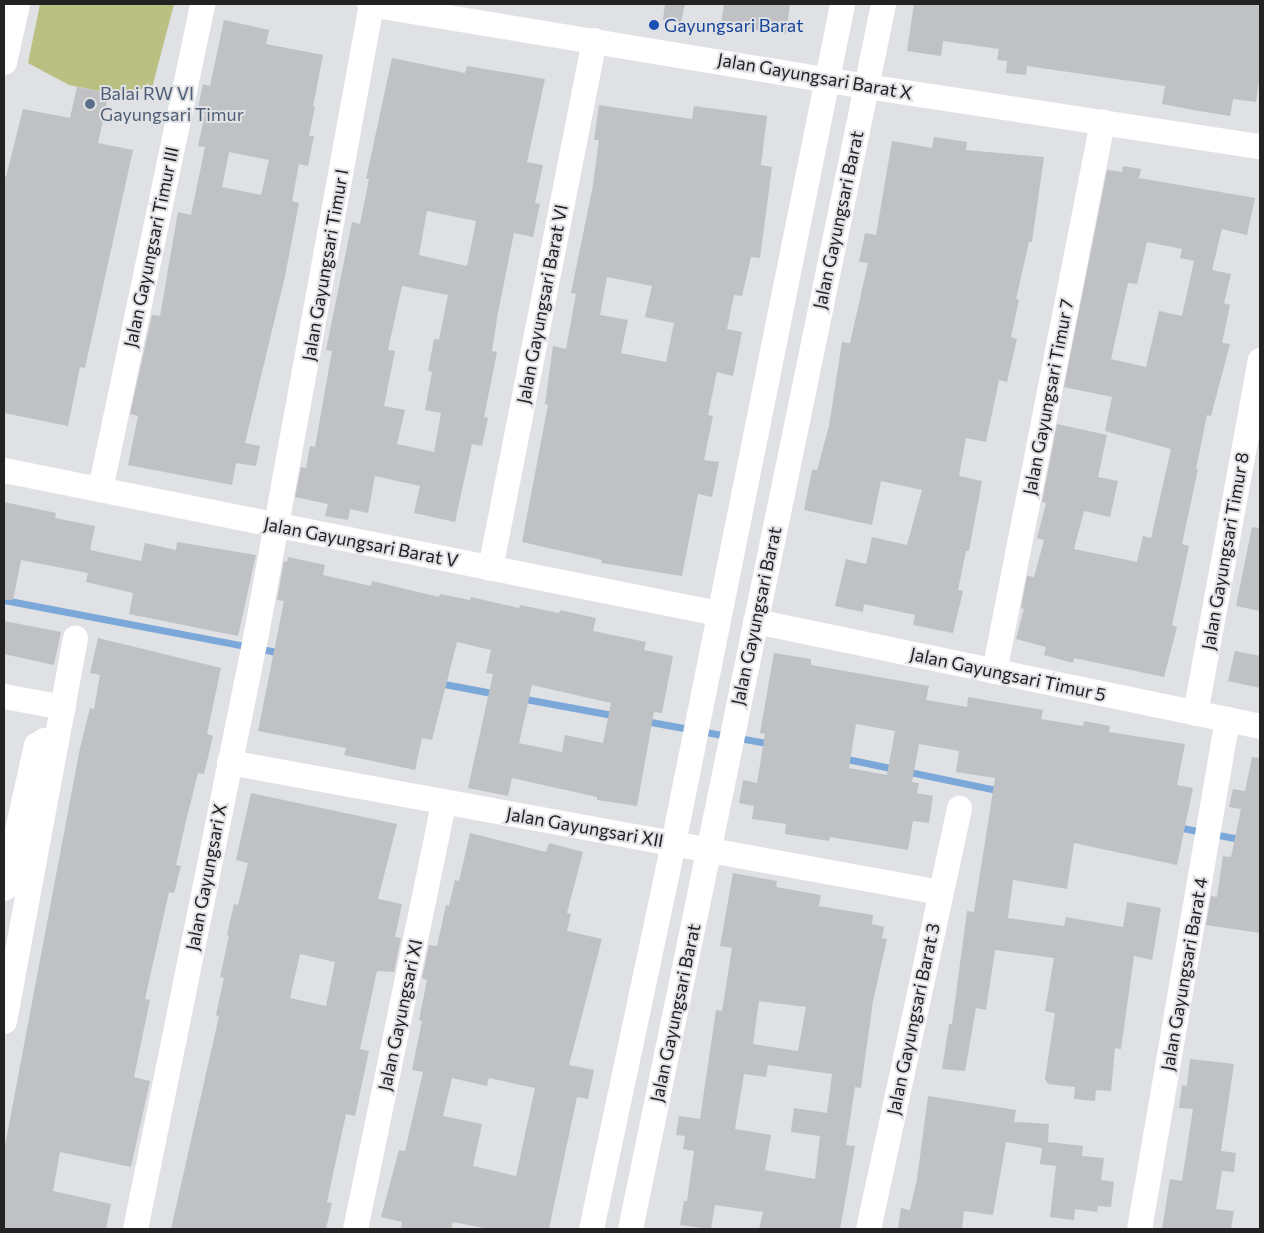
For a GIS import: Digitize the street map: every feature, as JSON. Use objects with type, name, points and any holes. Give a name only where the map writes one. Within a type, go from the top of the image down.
[{"type":"street","points":[[4,62],[16,4]]},
{"type":"street","name":"Jalan Gayungsari Timur III","points":[[100,490],[202,4]]},
{"type":"street","name":"Jalan Gayungsari Barat X","points":[[371,4],[827,78],[866,86],[1260,146]]},
{"type":"street","name":"Jalan Gayungsari Timur I","points":[[277,525],[371,4]]},
{"type":"street","name":"Jalan Gayungsari Barat","points":[[591,1229],[673,843],[699,705],[842,4]]},
{"type":"street","name":"Jalan Gayungsari Barat","points":[[630,1229],[883,4]]},
{"type":"street","name":"Jalan Gayungsari Barat VI","points":[[490,568],[594,40]]},
{"type":"street","name":"Jalan Gayungsari Timur 7","points":[[994,671],[1102,122]]},
{"type":"street","name":"Jalan Gayungsari Timur 8","points":[[1195,713],[1260,360]]},
{"type":"street","name":"Jalan Gayungsari Barat V","points":[[4,470],[718,614]]},
{"type":"street","name":"Jalan Gayungsari X","points":[[135,1229],[277,525]]},
{"type":"street","name":"Jalan Gayungsari Timur 5","points":[[755,621],[1260,726]]},
{"type":"street","points":[[4,1021],[75,638]]},
{"type":"street","points":[[4,696],[63,707]]},
{"type":"street","name":"Jalan Gayungsari Barat 4","points":[[1139,1229],[1227,719]]},
{"type":"street","points":[[4,888],[36,745],[44,740],[56,741]]},
{"type":"street","name":"Jalan Gayungsari XII","points":[[229,762],[940,892]]},
{"type":"street","name":"Jalan Gayungsari XI","points":[[355,1229],[444,801]]},
{"type":"street","name":"Jalan Gayungsari Barat 3","points":[[868,1229],[959,808]]},
{"type":"green space","points":[[40,4],[174,4],[152,88],[109,93],[69,85],[28,63]]},
{"type":"building","points":[[665,4],[685,4],[681,23],[663,20]]},
{"type":"building","points":[[724,4],[790,4],[786,34],[721,25]]},
{"type":"building","points":[[914,4],[1260,4],[1260,74],[1256,102],[1233,99],[1230,116],[1162,104],[1165,86],[1027,66],[1026,75],[1006,73],[1007,61],[997,60],[999,49],[943,41],[941,56],[907,51]]},
{"type":"building","points":[[224,20],[269,30],[266,44],[323,55],[309,136],[314,136],[308,166],[299,164],[292,201],[299,203],[285,276],[245,443],[260,446],[256,466],[236,463],[232,485],[128,465],[138,416],[130,414],[152,315],[160,316],[178,212],[191,215],[205,147],[198,146],[205,113],[197,112],[203,84],[210,86]],"holes":[[[229,152],[269,160],[261,195],[222,187]]]},
{"type":"building","points":[[392,58],[465,73],[467,66],[545,79],[527,162],[543,165],[535,203],[540,204],[533,237],[514,233],[492,351],[497,352],[484,417],[488,418],[482,446],[472,444],[455,522],[414,513],[420,486],[375,476],[368,513],[350,509],[348,520],[325,516],[328,504],[295,497],[301,467],[306,468],[310,446],[315,447],[332,351],[326,350],[352,222],[360,224],[369,179],[366,179]],"holes":[[[427,211],[476,221],[467,266],[419,255]],[[402,286],[448,295],[439,340],[434,339],[428,371],[432,372],[425,410],[441,413],[434,452],[397,444],[405,410],[384,406],[395,351],[388,350]]]},
{"type":"building","points":[[77,87],[109,93],[98,143],[133,150],[85,368],[80,367],[68,426],[4,413],[4,176],[6,177],[23,109],[70,118]]},
{"type":"building","points":[[599,105],[692,119],[694,106],[767,116],[761,165],[772,167],[760,258],[751,257],[742,296],[734,295],[727,329],[742,332],[733,376],[717,372],[708,415],[713,416],[704,460],[719,462],[712,497],[698,494],[682,576],[601,563],[602,560],[522,542],[548,405],[545,404],[553,346],[566,349],[576,294],[571,293],[593,185],[599,140],[594,140]],"holes":[[[607,277],[652,286],[645,317],[674,323],[666,362],[621,353],[628,320],[600,315]]]},
{"type":"building","points":[[934,137],[967,142],[966,150],[1044,157],[1032,242],[1029,242],[1016,299],[1019,300],[1011,337],[1017,339],[1007,382],[999,380],[986,442],[966,438],[959,476],[982,481],[969,551],[966,551],[958,590],[963,591],[953,633],[913,625],[915,615],[864,604],[863,612],[835,606],[846,559],[866,564],[872,537],[907,545],[922,490],[881,481],[872,525],[804,510],[812,470],[817,470],[829,426],[842,342],[850,343],[868,263],[859,262],[865,233],[876,235],[892,141],[932,148]]},
{"type":"building","points":[[1123,166],[1141,169],[1139,178],[1255,198],[1247,235],[1222,229],[1212,270],[1231,274],[1224,303],[1230,305],[1222,343],[1230,344],[1211,416],[1207,415],[1196,469],[1198,469],[1182,544],[1189,546],[1172,625],[1177,627],[1164,677],[1074,658],[1073,663],[1044,655],[1046,647],[1016,639],[1024,609],[1021,608],[1027,576],[1034,577],[1044,540],[1037,538],[1046,503],[1042,502],[1057,424],[1107,435],[1098,477],[1118,481],[1110,517],[1084,511],[1074,549],[1137,562],[1143,536],[1151,538],[1171,449],[1105,431],[1112,397],[1064,387],[1107,170],[1122,172]],"holes":[[[1147,242],[1182,249],[1180,258],[1194,261],[1182,316],[1159,311],[1146,367],[1111,359],[1128,283],[1137,284]]]},
{"type":"building","points":[[4,502],[56,513],[55,518],[95,526],[90,550],[141,561],[145,543],[176,550],[177,542],[256,555],[238,636],[129,614],[133,593],[86,582],[88,573],[21,560],[13,600],[4,600]]},
{"type":"building","points":[[1252,527],[1260,528],[1260,611],[1236,606]]},
{"type":"building","points":[[288,557],[325,565],[323,575],[371,586],[372,581],[439,597],[440,594],[470,600],[471,597],[519,608],[520,605],[559,613],[560,610],[596,618],[593,631],[646,642],[644,650],[673,656],[662,713],[654,712],[637,806],[597,800],[597,797],[512,778],[508,796],[468,788],[493,674],[486,673],[491,650],[457,642],[432,740],[422,738],[415,770],[344,755],[346,748],[258,731],[284,601],[277,600],[284,561],[287,562]],"holes":[[[532,685],[611,703],[603,743],[565,735],[562,752],[519,743]]]},
{"type":"building","points":[[4,621],[61,632],[54,665],[4,654]]},
{"type":"building","points":[[98,638],[221,668],[207,734],[213,736],[204,774],[198,773],[176,865],[181,866],[174,893],[169,892],[145,999],[150,1000],[134,1077],[150,1081],[131,1167],[60,1152],[53,1191],[111,1204],[106,1229],[4,1229],[4,1151],[80,748],[90,708],[94,709],[100,675],[90,673]]},
{"type":"building","points":[[1235,651],[1260,656],[1260,688],[1228,681]]},
{"type":"building","points":[[774,653],[811,659],[811,665],[929,686],[926,700],[967,707],[968,697],[1043,710],[1041,719],[1083,726],[1084,721],[1110,726],[1109,732],[1185,744],[1177,785],[1193,788],[1177,865],[1074,843],[1067,889],[1013,880],[1008,918],[1064,926],[1066,917],[1123,927],[1127,902],[1161,908],[1152,960],[1134,956],[1121,1049],[1115,1048],[1111,1091],[1096,1090],[1095,1101],[1074,1099],[1075,1087],[1048,1084],[1045,1079],[1055,1013],[1045,1011],[1054,958],[995,950],[986,1010],[976,1008],[965,1071],[942,1069],[949,1024],[952,1024],[967,911],[974,912],[995,778],[956,772],[959,751],[919,744],[912,782],[919,783],[917,793],[933,796],[929,823],[913,821],[908,850],[830,837],[829,841],[785,834],[786,824],[752,819],[754,806],[739,803],[743,780],[757,783],[765,734],[760,733]],"holes":[[[856,724],[895,731],[887,775],[849,768]]]},
{"type":"building","points":[[1252,757],[1260,758],[1260,933],[1206,925],[1211,896],[1217,897],[1223,856],[1231,857],[1241,809],[1229,807],[1233,789],[1245,791]]},
{"type":"building","points":[[251,793],[397,824],[378,899],[402,904],[395,937],[401,938],[394,972],[377,971],[360,1049],[369,1051],[355,1116],[346,1114],[327,1202],[332,1203],[326,1229],[171,1229],[219,1016],[216,1015],[224,978],[220,977],[229,936],[227,935],[234,904],[238,905],[248,863],[236,860]],"holes":[[[300,954],[335,962],[326,1006],[290,998]]]},
{"type":"building","points":[[470,833],[546,852],[549,843],[583,852],[567,913],[571,914],[567,931],[602,939],[569,1065],[594,1070],[588,1099],[577,1097],[549,1229],[489,1229],[453,1222],[451,1229],[401,1229],[402,1222],[381,1217],[399,1150],[405,1151],[423,1072],[412,1070],[422,1021],[419,1020],[427,980],[422,978],[429,945],[437,946],[446,905],[449,906],[455,880],[459,881]],"holes":[[[452,1078],[487,1086],[489,1078],[535,1088],[516,1176],[473,1166],[482,1124],[443,1116]]]},
{"type":"building","points":[[733,873],[777,881],[776,887],[821,895],[819,906],[873,915],[872,924],[884,927],[882,938],[887,939],[873,1001],[861,1088],[855,1087],[846,1145],[855,1146],[840,1229],[759,1229],[763,1212],[715,1205],[711,1229],[680,1225],[684,1201],[687,1201],[694,1151],[683,1149],[685,1136],[676,1135],[679,1116],[700,1119],[716,1010],[722,1011],[732,948],[720,946]],"holes":[[[759,1001],[806,1007],[798,1051],[753,1044]],[[768,1065],[832,1074],[827,1113],[794,1108],[791,1132],[820,1136],[815,1179],[765,1170],[771,1135],[735,1129],[744,1074],[766,1077]]]},
{"type":"building","points":[[1190,1059],[1234,1064],[1221,1151],[1236,1153],[1234,1172],[1222,1171],[1216,1209],[1234,1211],[1231,1229],[1162,1229],[1170,1179],[1182,1181],[1193,1109],[1179,1108],[1182,1085],[1187,1086]]},
{"type":"building","points":[[928,1096],[1016,1110],[1014,1122],[1049,1124],[1048,1142],[1083,1146],[1082,1156],[1104,1158],[1101,1180],[1114,1182],[1111,1207],[1098,1206],[1097,1212],[1075,1209],[1074,1220],[1050,1217],[1056,1166],[1040,1164],[1042,1148],[1006,1142],[993,1215],[964,1211],[962,1229],[898,1229],[901,1208],[910,1210],[917,1179]]},
{"type":"waterway","points":[[4,600],[283,653]]},
{"type":"waterway","points":[[439,683],[497,694]]},
{"type":"waterway","points":[[520,698],[617,716]]},
{"type":"waterway","points":[[645,721],[772,744]]},
{"type":"waterway","points":[[842,758],[1002,791]]},
{"type":"waterway","points":[[1177,827],[1260,843]]},
{"type":"place","name":"Gayungsari Barat","points":[[654,25]]},
{"type":"place","name":"Balai RW VI Gayungsari Timur","points":[[90,104]]}]
